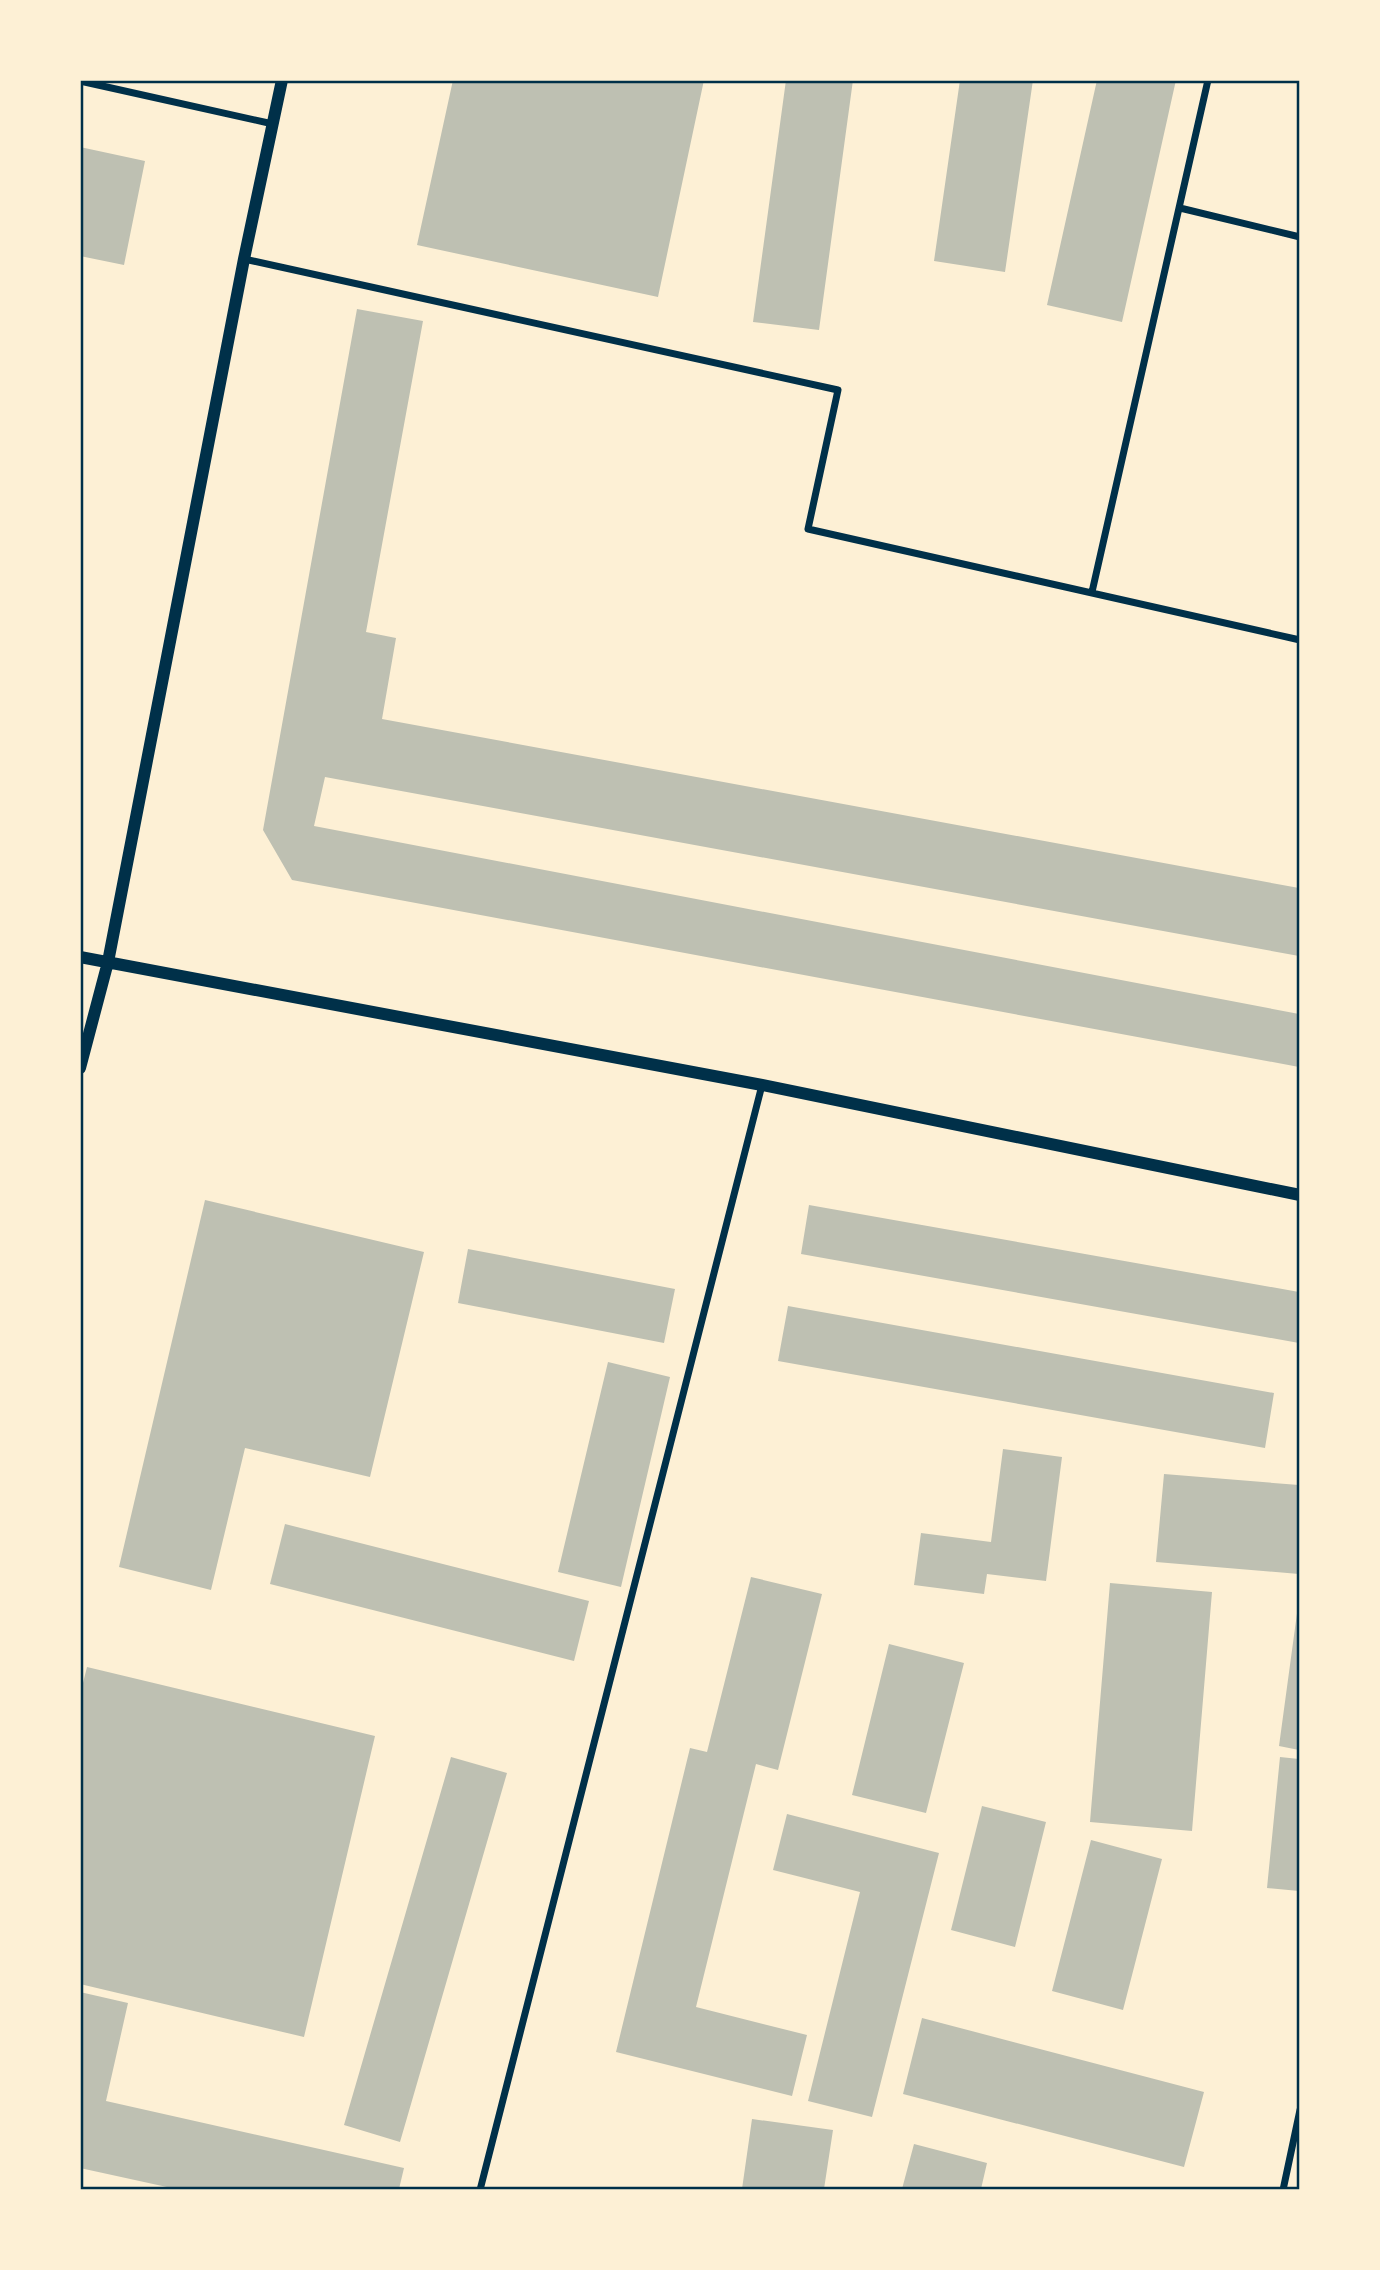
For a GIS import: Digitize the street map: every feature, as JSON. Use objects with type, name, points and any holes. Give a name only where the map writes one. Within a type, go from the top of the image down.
[{"type":"street","points":[[80,1068],[108,962],[244,259],[282,80]]},
{"type":"street","points":[[1092,592],[1208,80]]},
{"type":"street","points":[[80,81],[273,124]]},
{"type":"street","points":[[1180,208],[1300,237]]},
{"type":"street","points":[[244,259],[838,390],[808,529],[1300,640]]},
{"type":"street","points":[[80,957],[762,1085],[1300,1195]]},
{"type":"street","points":[[480,2189],[762,1085]]},
{"type":"street","points":[[1283,2189],[1300,2110]]},
{"type":"building","points":[[453,80],[704,80],[658,297],[417,245]]},
{"type":"building","points":[[786,80],[853,80],[819,330],[753,322]]},
{"type":"building","points":[[960,80],[1033,80],[1005,272],[934,261]]},
{"type":"building","points":[[1097,80],[1176,80],[1122,322],[1047,305]]},
{"type":"building","points":[[80,147],[145,161],[124,265],[80,256]]},
{"type":"building","points":[[357,309],[423,321],[366,632],[396,638],[382,719],[1299,888],[1299,956],[325,777],[314,826],[1299,1014],[1299,1067],[292,880],[263,830]]},
{"type":"building","points":[[205,1200],[424,1252],[370,1477],[245,1448],[211,1590],[119,1567]]},
{"type":"building","points":[[809,1205],[1299,1292],[1299,1343],[801,1254]]},
{"type":"building","points":[[468,1249],[675,1289],[664,1343],[458,1303]]},
{"type":"building","points":[[788,1306],[1274,1393],[1265,1448],[778,1361]]},
{"type":"building","points":[[608,1362],[670,1377],[621,1587],[558,1572]]},
{"type":"building","points":[[1003,1449],[1062,1457],[1046,1581],[987,1574],[984,1594],[914,1585],[921,1533],[991,1542]]},
{"type":"building","points":[[1164,1474],[1299,1485],[1299,1574],[1156,1562]]},
{"type":"building","points":[[285,1524],[589,1601],[574,1661],[270,1584]]},
{"type":"building","points":[[751,1577],[822,1594],[778,1770],[756,1764],[696,2007],[807,2035],[792,2096],[616,2052],[690,1748],[707,1752]]},
{"type":"building","points":[[1110,1583],[1212,1592],[1192,1831],[1090,1822]]},
{"type":"building","points":[[1299,1606],[1299,1750],[1279,1746]]},
{"type":"building","points":[[889,1644],[964,1663],[926,1813],[852,1795]]},
{"type":"building","points":[[87,1667],[375,1736],[304,2037],[80,1984],[80,1695]]},
{"type":"building","points":[[451,1757],[507,1773],[400,2142],[344,2125]]},
{"type":"building","points":[[1280,1757],[1299,1759],[1299,1891],[1267,1888]]},
{"type":"building","points":[[982,1806],[1046,1822],[1015,1947],[951,1930]]},
{"type":"building","points":[[787,1814],[939,1853],[872,2117],[808,2101],[860,1892],[773,1870]]},
{"type":"building","points":[[1091,1840],[1162,1859],[1123,2010],[1052,1991]]},
{"type":"building","points":[[80,1992],[128,2003],[106,2101],[404,2168],[399,2189],[176,2189],[80,2168]]},
{"type":"building","points":[[922,2018],[1204,2092],[1184,2167],[903,2094]]},
{"type":"building","points":[[752,2119],[833,2130],[824,2189],[742,2189]]},
{"type":"building","points":[[914,2144],[987,2163],[981,2189],[902,2189]]}]
